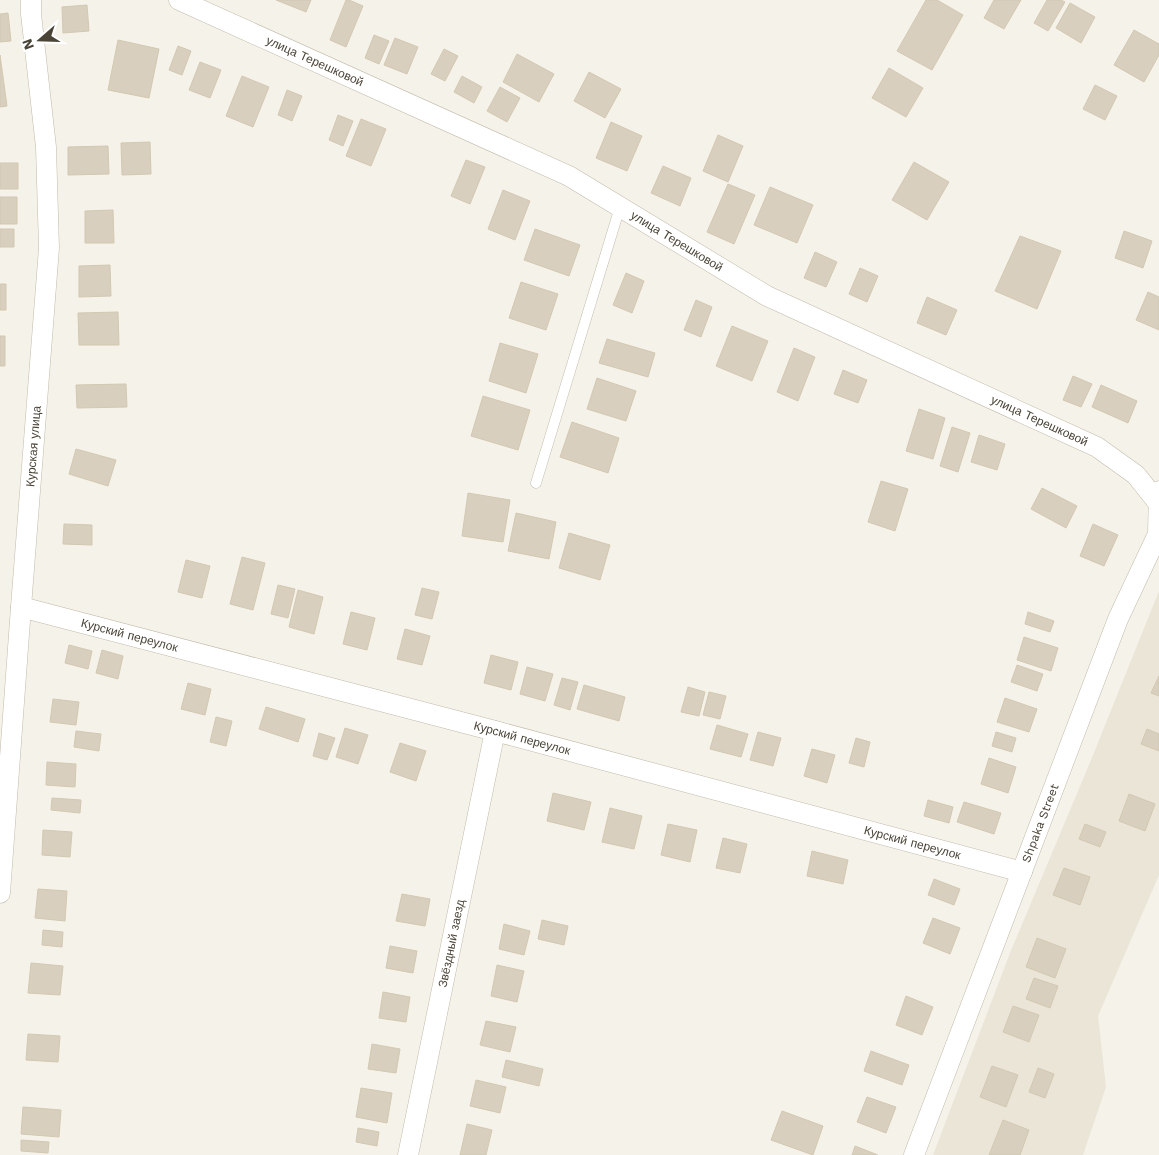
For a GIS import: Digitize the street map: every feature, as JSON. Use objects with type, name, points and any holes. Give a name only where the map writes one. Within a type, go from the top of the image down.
[{"type":"street","name":"Курская улица","points":[[0,893],[49,248],[46,147],[31,0]]},
{"type":"street","name":"улица Терешковой","points":[[179,0],[569,176],[767,296],[1096,447],[1136,475],[1159,499]]},
{"type":"street","name":"Shpaka Street","points":[[914,1155],[1118,619],[1158,534],[1159,499]]},
{"type":"street","name":"Курский переулок","points":[[21,607],[1022,872]]},
{"type":"street","name":"Звёздный заезд","points":[[408,1155],[495,731]]},
{"type":"lane","points":[[536,483],[620,206]]},
{"type":"shaded area","points":[[1159,591],[1159,875],[1098,1016],[1106,1087],[1083,1155],[933,1155],[1010,953]]},
{"type":"building","points":[[276,0],[311,0],[306,12]]},
{"type":"building","points":[[346,0],[363,6],[346,47],[330,40]]},
{"type":"building","points":[[926,0],[937,0],[963,15],[932,70],[897,51]]},
{"type":"building","points":[[994,0],[1021,0],[1004,29],[984,18]]},
{"type":"building","points":[[1047,0],[1061,0],[1065,2],[1048,31],[1034,23]]},
{"type":"building","points":[[1070,3],[1095,17],[1081,43],[1056,28]]},
{"type":"building","points":[[87,5],[89,31],[63,33],[62,7]]},
{"type":"building","points":[[8,13],[11,41],[0,42],[0,14]]},
{"type":"building","points":[[1134,30],[1159,44],[1159,55],[1144,82],[1114,65]]},
{"type":"building","points":[[374,35],[389,41],[379,64],[365,58]]},
{"type":"building","points":[[395,38],[418,47],[407,74],[384,65]]},
{"type":"building","points":[[118,40],[159,49],[149,98],[108,90]]},
{"type":"building","points":[[178,46],[191,51],[182,75],[169,70]]},
{"type":"building","points":[[444,49],[458,56],[445,81],[431,74]]},
{"type":"building","points":[[517,54],[554,74],[539,102],[503,82]]},
{"type":"building","points":[[0,55],[7,106],[0,107]]},
{"type":"building","points":[[200,62],[221,70],[210,98],[189,90]]},
{"type":"building","points":[[889,68],[923,88],[906,117],[872,98]]},
{"type":"building","points":[[589,72],[621,89],[605,118],[574,101]]},
{"type":"building","points":[[242,76],[269,87],[253,127],[226,116]]},
{"type":"building","points":[[462,76],[482,87],[474,103],[454,92]]},
{"type":"building","points":[[1095,85],[1117,96],[1105,120],[1083,109]]},
{"type":"building","points":[[500,87],[520,98],[507,122],[487,111]]},
{"type":"building","points":[[287,90],[302,96],[292,121],[278,115]]},
{"type":"building","points":[[338,115],[353,121],[343,146],[329,140]]},
{"type":"building","points":[[361,119],[386,129],[371,166],[346,156]]},
{"type":"building","points":[[611,122],[642,136],[627,171],[596,158]]},
{"type":"building","points":[[718,135],[743,146],[728,182],[703,171]]},
{"type":"building","points":[[150,142],[151,174],[122,175],[121,143]]},
{"type":"building","points":[[108,146],[109,174],[68,175],[68,147]]},
{"type":"building","points":[[466,160],[485,167],[470,204],[451,196]]},
{"type":"building","points":[[914,162],[949,182],[927,220],[892,200]]},
{"type":"building","points":[[0,163],[18,163],[18,189],[0,189]]},
{"type":"building","points":[[663,166],[691,178],[680,206],[651,193]]},
{"type":"building","points":[[728,184],[755,195],[734,244],[707,232]]},
{"type":"building","points":[[770,187],[813,205],[797,243],[754,225]]},
{"type":"building","points":[[503,190],[530,201],[515,240],[488,229]]},
{"type":"building","points":[[0,197],[17,197],[17,224],[0,224]]},
{"type":"building","points":[[113,210],[114,243],[85,243],[85,211]]},
{"type":"building","points":[[0,229],[14,229],[14,247],[0,247]]},
{"type":"building","points":[[535,229],[580,245],[569,276],[524,260]]},
{"type":"building","points":[[1124,231],[1152,241],[1143,268],[1115,258]]},
{"type":"building","points":[[1020,236],[1061,251],[1037,309],[995,291]]},
{"type":"building","points":[[815,252],[837,262],[826,287],[804,278]]},
{"type":"building","points":[[110,265],[111,296],[79,297],[79,266]]},
{"type":"building","points":[[860,268],[878,276],[867,302],[849,294]]},
{"type":"building","points":[[626,273],[644,281],[632,313],[613,305]]},
{"type":"building","points":[[521,282],[558,294],[546,330],[509,318]]},
{"type":"building","points":[[0,284],[6,284],[6,310],[0,310]]},
{"type":"building","points":[[1148,292],[1159,297],[1159,330],[1136,320]]},
{"type":"building","points":[[927,297],[957,310],[946,335],[917,323]]},
{"type":"building","points":[[696,300],[712,307],[701,337],[684,330]]},
{"type":"building","points":[[118,312],[119,345],[79,345],[78,313]]},
{"type":"building","points":[[732,326],[768,341],[752,381],[716,366]]},
{"type":"building","points":[[0,336],[5,336],[5,366],[0,366]]},
{"type":"building","points":[[607,339],[655,353],[648,377],[599,363]]},
{"type":"building","points":[[500,343],[538,354],[526,393],[489,381]]},
{"type":"building","points":[[794,348],[815,357],[798,401],[777,392]]},
{"type":"building","points":[[843,370],[867,380],[858,403],[834,394]]},
{"type":"building","points":[[1073,376],[1092,384],[1081,407],[1063,400]]},
{"type":"building","points":[[597,378],[636,391],[626,421],[587,409]]},
{"type":"building","points":[[126,384],[127,407],[77,408],[76,385]]},
{"type":"building","points":[[1101,385],[1137,401],[1128,423],[1092,407]]},
{"type":"building","points":[[483,396],[530,410],[518,450],[471,436]]},
{"type":"building","points":[[919,409],[945,418],[933,459],[906,451]]},
{"type":"building","points":[[572,422],[619,438],[608,473],[560,457]]},
{"type":"building","points":[[952,427],[970,433],[958,472],[940,466]]},
{"type":"building","points":[[979,435],[1005,444],[997,470],[971,462]]},
{"type":"building","points":[[76,449],[116,460],[108,486],[69,474]]},
{"type":"building","points":[[881,481],[908,489],[895,531],[868,522]]},
{"type":"building","points":[[1042,488],[1077,506],[1066,528],[1031,509]]},
{"type":"building","points":[[468,493],[510,500],[503,542],[462,536]]},
{"type":"building","points":[[516,513],[556,522],[549,559],[508,551]]},
{"type":"building","points":[[64,524],[92,525],[92,545],[63,544]]},
{"type":"building","points":[[1093,524],[1118,535],[1104,566],[1080,556]]},
{"type":"building","points":[[569,533],[610,545],[600,580],[559,568]]},
{"type":"building","points":[[242,557],[265,563],[253,610],[230,604]]},
{"type":"building","points":[[186,560],[210,566],[202,598],[178,592]]},
{"type":"building","points":[[278,585],[295,589],[288,618],[271,614]]},
{"type":"building","points":[[422,588],[439,592],[432,619],[415,615]]},
{"type":"building","points":[[298,590],[323,597],[314,634],[289,627]]},
{"type":"building","points":[[351,612],[375,618],[367,650],[343,644]]},
{"type":"building","points":[[1028,612],[1054,621],[1050,632],[1025,624]]},
{"type":"building","points":[[405,629],[430,636],[422,665],[397,659]]},
{"type":"building","points":[[1024,637],[1058,648],[1051,671],[1017,660]]},
{"type":"building","points":[[69,645],[92,651],[88,669],[65,663]]},
{"type":"building","points":[[102,650],[123,656],[118,679],[96,673]]},
{"type":"building","points":[[491,655],[518,662],[511,690],[484,683]]},
{"type":"building","points":[[1017,665],[1043,674],[1037,691],[1011,682]]},
{"type":"building","points":[[527,667],[553,674],[545,701],[520,694]]},
{"type":"building","points":[[1159,676],[1159,696],[1151,693]]},
{"type":"building","points":[[562,678],[578,682],[570,710],[554,705]]},
{"type":"building","points":[[188,683],[211,689],[205,715],[181,709]]},
{"type":"building","points":[[584,685],[625,697],[619,721],[577,709]]},
{"type":"building","points":[[688,687],[705,692],[699,716],[681,712]]},
{"type":"building","points":[[709,692],[726,696],[720,719],[703,715]]},
{"type":"building","points":[[1005,698],[1037,709],[1029,732],[997,722]]},
{"type":"building","points":[[53,699],[79,702],[76,725],[50,722]]},
{"type":"building","points":[[266,707],[305,719],[298,742],[259,729]]},
{"type":"building","points":[[216,717],[232,721],[226,746],[210,742]]},
{"type":"building","points":[[717,725],[748,734],[741,757],[710,749]]},
{"type":"building","points":[[345,728],[368,735],[358,764],[336,757]]},
{"type":"building","points":[[1147,729],[1159,734],[1159,751],[1141,744]]},
{"type":"building","points":[[76,731],[101,734],[99,751],[74,747]]},
{"type":"building","points":[[758,732],[781,738],[773,766],[750,760]]},
{"type":"building","points":[[996,732],[1016,738],[1012,752],[992,746]]},
{"type":"building","points":[[319,733],[335,738],[327,760],[313,756]]},
{"type":"building","points":[[856,738],[870,742],[864,767],[849,763]]},
{"type":"building","points":[[400,743],[426,751],[416,781],[390,772]]},
{"type":"building","points":[[812,749],[835,755],[827,783],[804,776]]},
{"type":"building","points":[[989,758],[1016,767],[1008,793],[981,784]]},
{"type":"building","points":[[47,762],[76,764],[75,787],[46,785]]},
{"type":"building","points":[[553,793],[591,802],[584,830],[547,821]]},
{"type":"building","points":[[1129,794],[1155,804],[1145,831],[1119,821]]},
{"type":"building","points":[[52,798],[81,800],[80,813],[51,810]]},
{"type":"building","points":[[928,800],[953,807],[949,823],[924,816]]},
{"type":"building","points":[[964,802],[1001,813],[994,834],[957,822]]},
{"type":"building","points":[[610,808],[642,816],[634,849],[602,842]]},
{"type":"building","points":[[668,824],[697,830],[690,862],[661,855]]},
{"type":"building","points":[[1085,824],[1106,832],[1100,847],[1079,839]]},
{"type":"building","points":[[43,830],[72,832],[70,857],[42,855]]},
{"type":"building","points":[[723,838],[747,844],[740,873],[716,868]]},
{"type":"building","points":[[812,851],[848,860],[843,884],[807,876]]},
{"type":"building","points":[[1064,868],[1090,877],[1080,905],[1053,895]]},
{"type":"building","points":[[934,879],[960,889],[954,905],[928,895]]},
{"type":"building","points":[[38,889],[67,891],[65,921],[35,918]]},
{"type":"building","points":[[402,894],[430,899],[425,926],[396,921]]},
{"type":"building","points":[[933,918],[960,928],[950,954],[923,943]]},
{"type":"building","points":[[542,920],[568,926],[564,945],[538,939]]},
{"type":"building","points":[[504,924],[530,931],[524,955],[499,949]]},
{"type":"building","points":[[43,930],[63,932],[62,947],[42,945]]},
{"type":"building","points":[[1037,938],[1066,949],[1055,978],[1026,967]]},
{"type":"building","points":[[390,946],[417,951],[413,973],[386,968]]},
{"type":"building","points":[[31,963],[63,966],[60,995],[28,993]]},
{"type":"building","points":[[497,965],[524,971],[517,1002],[491,996]]},
{"type":"building","points":[[1034,978],[1058,986],[1050,1008],[1026,999]]},
{"type":"building","points":[[383,992],[410,997],[406,1022],[379,1018]]},
{"type":"building","points":[[906,996],[933,1007],[922,1035],[896,1025]]},
{"type":"building","points":[[1013,1006],[1039,1015],[1029,1042],[1003,1032]]},
{"type":"building","points":[[486,1021],[516,1027],[510,1052],[480,1045]]},
{"type":"building","points":[[28,1034],[60,1036],[58,1062],[26,1060]]},
{"type":"building","points":[[372,1044],[400,1049],[396,1073],[368,1069]]},
{"type":"building","points":[[871,1051],[909,1065],[902,1085],[864,1071]]},
{"type":"building","points":[[506,1060],[543,1069],[539,1086],[502,1077]]},
{"type":"building","points":[[992,1066],[1018,1075],[1006,1107],[980,1097]]},
{"type":"building","points":[[1038,1068],[1054,1074],[1045,1098],[1029,1092]]},
{"type":"building","points":[[476,1080],[506,1087],[500,1113],[470,1106]]},
{"type":"building","points":[[361,1088],[392,1093],[387,1123],[356,1117]]},
{"type":"building","points":[[867,1097],[896,1107],[886,1133],[857,1122]]},
{"type":"building","points":[[23,1107],[61,1110],[59,1137],[21,1134]]},
{"type":"building","points":[[782,1111],[823,1126],[813,1155],[771,1140]]},
{"type":"building","points":[[1003,1120],[1029,1130],[1020,1155],[989,1155]]},
{"type":"building","points":[[467,1124],[492,1130],[486,1155],[460,1155]]},
{"type":"building","points":[[358,1128],[379,1132],[377,1146],[356,1142]]},
{"type":"building","points":[[21,1140],[49,1142],[48,1153],[21,1151]]},
{"type":"building","points":[[855,1146],[878,1155],[852,1155]]}]
